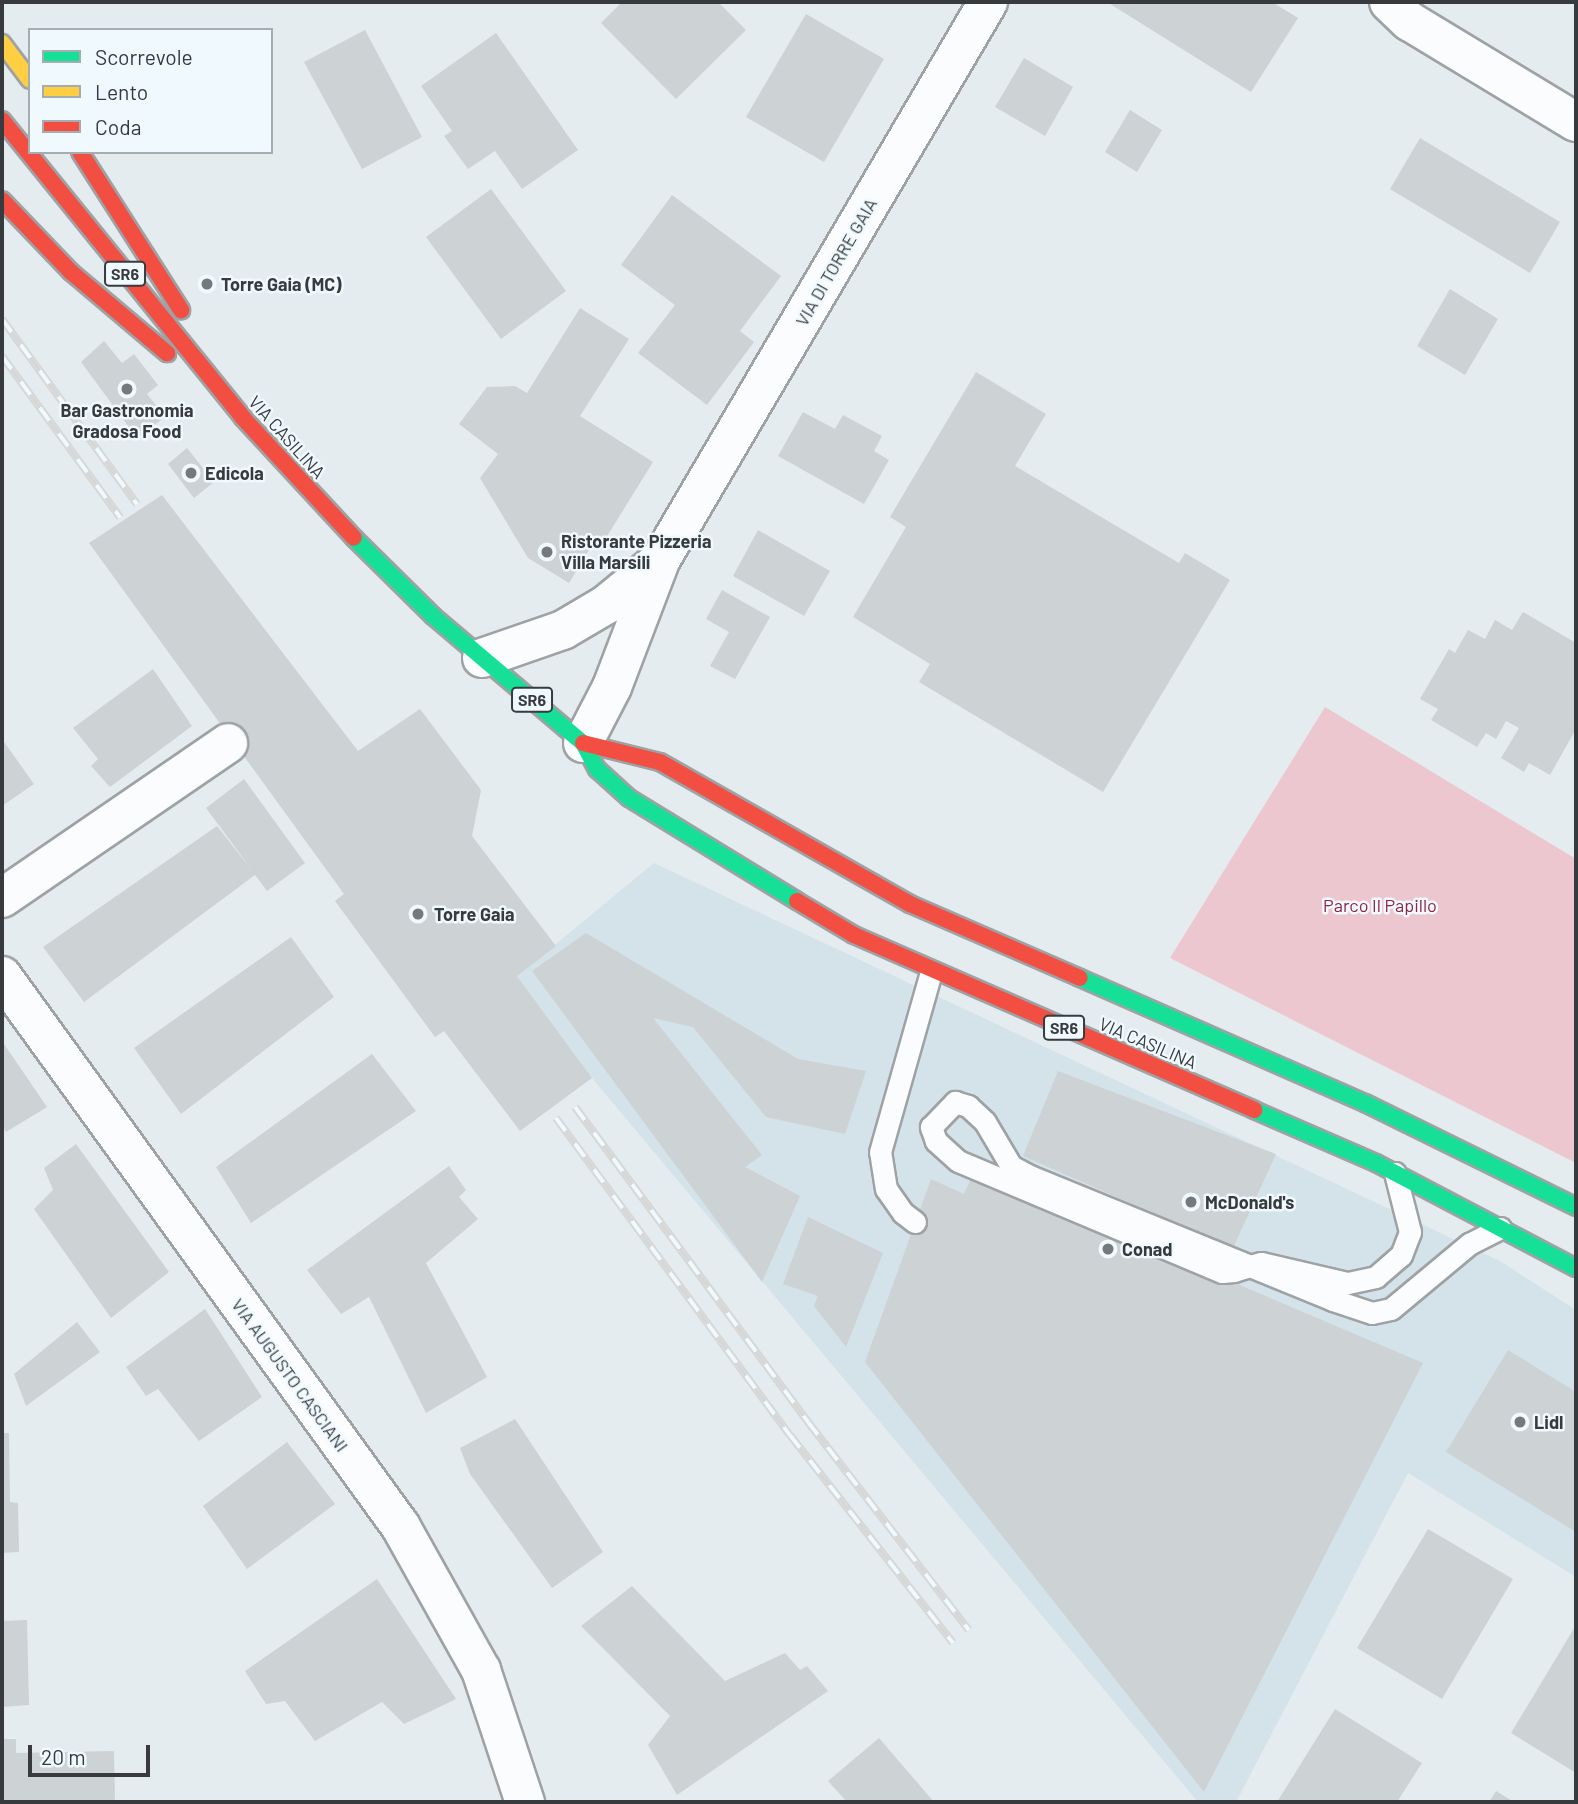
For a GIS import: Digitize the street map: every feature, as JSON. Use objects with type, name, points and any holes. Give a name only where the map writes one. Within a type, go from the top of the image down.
[{"type":"main road","points":[[2,43],[28,77]]},
{"type":"main road","name":"VIA CASILINA","points":[[5,124],[28,152]]},
{"type":"main road","name":"VIA CASILINA","points":[[29,154],[243,418],[362,548],[482,658],[583,743],[607,780],[689,838],[831,922],[931,972],[1395,1173],[1576,1268]]},
{"type":"main road","points":[[81,154],[181,310],[243,418]]},
{"type":"main road","points":[[2,200],[71,272],[243,418]]},
{"type":"main road","name":"VIA CASILINA","points":[[583,743],[660,762],[910,904],[1365,1103],[1576,1207]]},
{"type":"street","name":"VIA DI TORRE GAIA","points":[[661,559],[988,2]]},
{"type":"street","points":[[1389,2],[1409,21],[1576,122]]},
{"type":"street","points":[[482,658],[563,630],[607,604],[661,559]]},
{"type":"street","points":[[583,743],[612,687],[661,559]]},
{"type":"street","points":[[2,898],[228,743]]},
{"type":"street","name":"VIA AUGUSTO CASCIANI","points":[[2,976],[401,1527],[481,1670],[525,1802]]},
{"type":"lane","points":[[915,1222],[903,1213],[886,1189],[880,1152],[931,972]]},
{"type":"lane","points":[[1395,1173],[1410,1232],[1401,1255],[1376,1277],[1348,1283],[1281,1265],[1251,1266],[1222,1272],[958,1161],[936,1141],[931,1127],[955,1102],[968,1105],[985,1122],[1011,1166],[1251,1266],[1372,1313],[1391,1309],[1469,1244],[1500,1228]]},
{"type":"shaded area","points":[[654,863],[1500,1261],[1576,1310],[1576,1577],[1408,1473],[1236,1802],[1198,1802],[592,1078],[517,976]]},
{"type":"green space","name":"Parco Il Papillo","points":[[1325,707],[1576,859],[1576,1163],[1170,958]]},
{"type":"building","points":[[622,2],[718,2],[746,30],[676,99],[601,23]]},
{"type":"building","points":[[1107,2],[1272,2],[1298,18],[1251,92]]},
{"type":"building","points":[[806,14],[884,59],[824,162],[746,117]]},
{"type":"building","points":[[365,30],[422,137],[362,169],[304,62]]},
{"type":"building","points":[[496,33],[578,150],[522,189],[495,151],[468,169],[444,136],[452,131],[421,86]]},
{"type":"building","points":[[1024,58],[1073,87],[1045,136],[995,107]]},
{"type":"building","points":[[1130,110],[1162,130],[1137,172],[1105,152]]},
{"type":"building","points":[[1420,138],[1560,222],[1530,273],[1390,189]]},
{"type":"building","points":[[491,189],[566,291],[501,339],[426,237]]},
{"type":"building","points":[[672,195],[781,276],[740,331],[754,342],[707,405],[638,353],[675,305],[621,265]]},
{"type":"building","points":[[1450,289],[1498,319],[1465,375],[1417,346]]},
{"type":"building","points":[[580,308],[629,339],[580,416],[653,462],[604,541],[597,537],[569,583],[528,558],[480,478],[498,454],[459,424],[487,387],[515,386],[527,393]]},
{"type":"building","name":"Bar Gastronomia Gradosa Food","points":[[104,341],[122,363],[134,354],[158,385],[147,394],[165,417],[137,438],[81,362]]},
{"type":"building","points":[[976,372],[1046,414],[1015,466],[1179,563],[1185,553],[1230,580],[1103,792],[919,682],[930,664],[853,617],[906,527],[890,517]]},
{"type":"building","points":[[803,412],[835,429],[843,415],[882,436],[874,451],[889,460],[864,504],[778,456]]},
{"type":"building","name":"Edicola","points":[[187,448],[214,482],[194,498],[168,464]]},
{"type":"building","name":"Torre Gaia","points":[[162,495],[358,751],[420,709],[481,790],[472,836],[556,946],[517,976],[592,1078],[520,1131],[444,1031],[435,1037],[335,901],[344,894],[89,543]]},
{"type":"building","points":[[758,530],[830,571],[804,616],[733,576]]},
{"type":"building","points":[[722,590],[770,617],[735,679],[710,666],[729,632],[706,619]]},
{"type":"building","points":[[1523,612],[1576,643],[1576,729],[1550,775],[1529,763],[1524,772],[1501,758],[1519,728],[1506,721],[1496,739],[1486,733],[1477,747],[1431,720],[1438,709],[1420,699],[1449,649],[1455,653],[1468,630],[1485,639],[1495,620],[1512,630]]},
{"type":"building","points":[[153,669],[192,726],[110,787],[91,766],[98,759],[73,728]]},
{"type":"building","points":[[2,739],[34,784],[2,806]]},
{"type":"building","points":[[244,779],[305,863],[267,891],[255,875],[84,1002],[43,947],[217,826],[252,870],[206,808]]},
{"type":"building","points":[[586,933],[798,1059],[866,1071],[845,1134],[766,1117],[693,1027],[653,1018],[762,1155],[745,1167],[800,1196],[762,1282],[532,971]]},
{"type":"building","points":[[291,937],[334,997],[181,1114],[134,1048]]},
{"type":"building","points":[[2,1041],[47,1107],[6,1132],[2,1125]]},
{"type":"building","points":[[372,1054],[416,1111],[251,1223],[216,1167]]},
{"type":"building","name":"McDonald's","points":[[1058,1071],[1276,1154],[1233,1248],[1023,1156]]},
{"type":"building","points":[[76,1144],[169,1272],[111,1318],[34,1209],[53,1190],[44,1168]]},
{"type":"building","points":[[449,1166],[466,1190],[459,1197],[478,1219],[426,1263],[487,1377],[426,1413],[369,1297],[341,1314],[307,1270]]},
{"type":"building","points":[[974,1172],[1423,1363],[1204,1792],[865,1362],[931,1179],[964,1194]]},
{"type":"building","points":[[808,1217],[883,1253],[846,1347],[814,1306],[818,1296],[783,1284]]},
{"type":"building","points":[[205,1309],[262,1397],[199,1441],[158,1389],[146,1396],[126,1367]]},
{"type":"building","points":[[77,1322],[100,1352],[26,1406],[14,1374]]},
{"type":"building","name":"Lidl","points":[[1508,1350],[1576,1392],[1576,1532],[1446,1452]]},
{"type":"building","points":[[515,1419],[603,1552],[552,1588],[470,1474],[460,1448]]},
{"type":"building","points":[[2,1433],[9,1433],[10,1502],[18,1503],[19,1552],[2,1553]]},
{"type":"building","points":[[287,1442],[335,1504],[247,1569],[203,1506]]},
{"type":"building","points":[[1428,1529],[1513,1579],[1442,1699],[1357,1648]]},
{"type":"building","points":[[377,1579],[456,1699],[404,1724],[382,1702],[315,1741],[285,1701],[266,1704],[245,1671]]},
{"type":"building","points":[[632,1586],[725,1681],[785,1653],[800,1670],[807,1666],[828,1691],[677,1795],[648,1745],[670,1716],[581,1626]]},
{"type":"building","points":[[27,1620],[29,1705],[2,1707],[2,1621]]},
{"type":"building","points":[[1576,1625],[1576,1773],[1511,1733]]},
{"type":"building","points":[[1335,1709],[1422,1763],[1397,1802],[1277,1802]]},
{"type":"building","points":[[879,1738],[934,1802],[847,1802],[828,1781]]},
{"type":"building","points":[[2,1739],[16,1739],[16,1753],[114,1751],[115,1802],[2,1802]]},
{"type":"building","points":[[1496,1791],[1514,1802],[1489,1802]]},
{"type":"railway","points":[[2,319],[137,504]]},
{"type":"railway","points":[[2,356],[120,517]]},
{"type":"railway","points":[[575,1107],[808,1422],[969,1630]]},
{"type":"railway","points":[[556,1118],[790,1435],[953,1643]]},
{"type":"traffic: fast","points":[[354,538],[433,616],[583,743],[597,769],[629,798],[797,901]]},
{"type":"traffic: fast","points":[[1080,978],[1365,1103],[1576,1207]]},
{"type":"traffic: fast","points":[[1254,1110],[1376,1163],[1576,1268]]},
{"type":"traffic: slow","points":[[2,43],[28,77]]},
{"type":"traffic: jam","points":[[2,120],[28,152]]},
{"type":"traffic: jam","points":[[29,154],[243,418],[354,538]]},
{"type":"traffic: jam","points":[[81,154],[181,310]]},
{"type":"traffic: jam","points":[[2,200],[71,272],[167,353]]},
{"type":"traffic: jam","points":[[583,743],[660,762],[910,904],[1080,978]]},
{"type":"traffic: jam","points":[[797,901],[854,935],[1254,1110]]},
{"type":"place","name":"Torre Gaia (MC)","points":[[207,284]]},
{"type":"place","name":"Bar Gastronomia Gradosa Food","points":[[127,389]]},
{"type":"place","name":"Edicola","points":[[191,473]]},
{"type":"place","name":"Ristorante Pizzeria Villa Marsili","points":[[547,552]]},
{"type":"place","name":"Torre Gaia","points":[[418,914]]},
{"type":"place","name":"McDonald's","points":[[1191,1202]]},
{"type":"place","name":"Conad","points":[[1108,1249]]},
{"type":"place","name":"Lidl","points":[[1520,1422]]}]
